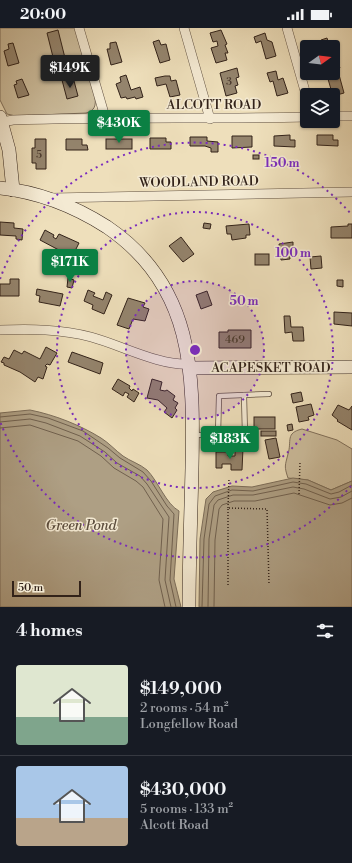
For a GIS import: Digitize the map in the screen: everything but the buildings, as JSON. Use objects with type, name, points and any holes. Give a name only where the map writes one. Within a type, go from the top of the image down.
[{"type":"main road","points":[[1,119],[9,150],[13,190]]},
{"type":"main road","points":[[0,188],[46,198],[79,211],[100,223],[126,242],[139,255],[160,282],[176,313],[186,342],[190,366],[193,435],[189,607]]},
{"type":"main road","name":"ACAPESKET ROAD","points":[[190,366],[352,367]]},
{"type":"street","points":[[79,28],[105,117]]},
{"type":"street","points":[[184,28],[210,119]]},
{"type":"street","points":[[287,28],[304,88]]},
{"type":"street","points":[[340,116],[352,116]]},
{"type":"street","name":"ALCOTT ROAD","points":[[1,119],[13,120],[105,117],[210,119],[300,117]]},
{"type":"street","name":"WOODLAND ROAD","points":[[46,198],[352,192]]},
{"type":"street","points":[[0,330],[42,329],[75,333],[109,342],[170,364],[190,366]]},
{"type":"lane","points":[[218,434],[219,396],[269,394]]},
{"type":"lane","points":[[193,435],[245,435],[244,396]]},
{"type":"path","points":[[299,494],[300,462]]},
{"type":"path","points":[[228,586],[229,478]]},
{"type":"path","points":[[228,508],[267,509],[269,584]]},
{"type":"shaded area","points":[[0,28],[75,28],[95,97],[95,105],[93,109],[86,113],[16,116],[7,114],[0,100]]},
{"type":"shaded area","points":[[302,429],[337,440],[352,449],[352,481],[331,490],[308,480],[288,478],[285,466],[290,438],[293,433]]},
{"type":"water","name":"Green Pond","points":[[30,410],[67,421],[93,433],[104,440],[123,456],[147,470],[166,498],[174,508],[179,511],[174,579],[181,607],[0,607],[0,413]]},
{"type":"water","points":[[293,478],[308,480],[331,490],[352,481],[352,607],[199,607],[200,539],[206,499],[213,492],[232,486],[252,487]]}]
